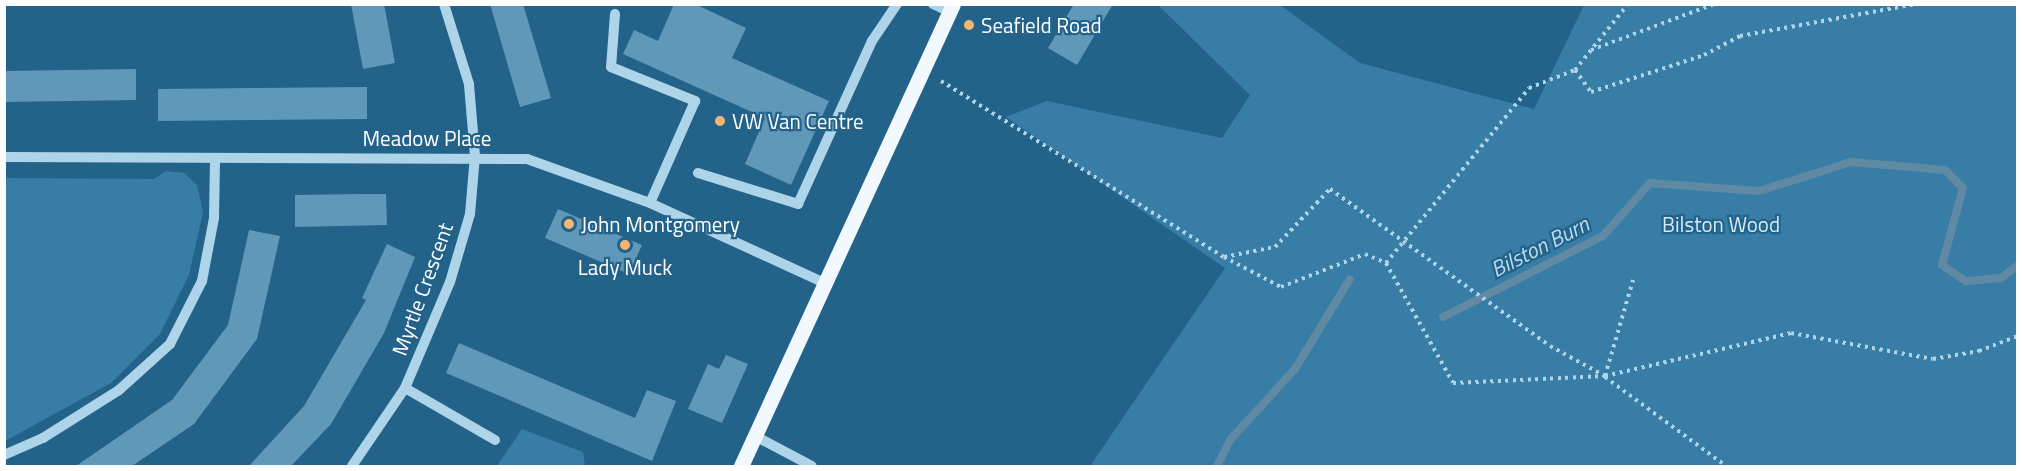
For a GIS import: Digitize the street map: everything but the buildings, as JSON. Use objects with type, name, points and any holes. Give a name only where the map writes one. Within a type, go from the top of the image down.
[{"type":"main road","points":[[741,466],[952,8]]},
{"type":"street","name":"Myrtle Crescent","points":[[352,466],[405,388],[453,270],[470,214],[475,156],[469,84],[444,4]]},
{"type":"street","points":[[698,173],[798,204],[872,41],[897,4]]},
{"type":"street","points":[[933,4],[952,8]]},
{"type":"street","points":[[615,14],[611,67],[695,101],[650,203]]},
{"type":"street","name":"Meadow Place","points":[[4,157],[215,159],[475,156],[560,167],[650,203],[825,284]]},
{"type":"street","points":[[4,455],[43,438],[119,390],[170,345],[202,281],[214,218],[215,159]]},
{"type":"street","points":[[405,388],[495,440]]},
{"type":"street","points":[[755,436],[812,466]]},
{"type":"path","points":[[1386,263],[1529,88],[1575,70],[1628,4]]},
{"type":"path","points":[[1591,50],[1713,4]]},
{"type":"path","points":[[1575,70],[1590,92],[1704,55],[1740,36],[1916,4]]},
{"type":"path","points":[[922,70],[1224,257],[1281,287],[1365,254],[1386,263],[1453,383],[1605,376],[1791,333],[1933,359],[1980,351],[2018,336]]},
{"type":"path","points":[[1224,257],[1275,247],[1330,189],[1550,346],[1605,376],[1726,466]]},
{"type":"path","points":[[1605,376],[1634,280]]},
{"type":"green space","name":"Bilston Wood","points":[[1158,5],[1280,5],[1360,63],[1534,109],[1584,5],[2017,5],[2017,466],[1090,466],[1225,268],[1006,117],[1047,101],[1222,138],[1250,95]]},
{"type":"green space","points":[[166,171],[184,173],[197,185],[203,212],[189,275],[160,334],[111,383],[5,441],[5,178],[154,179]]},
{"type":"green space","points":[[522,429],[583,452],[585,466],[497,466]]},
{"type":"waterway","name":"Bilston Burn","points":[[1443,317],[1603,236],[1650,183],[1759,191],[1851,162],[1945,170],[1963,188],[1942,265],[1966,281],[2001,278],[2018,265]]},
{"type":"waterway","name":"Bilston Burn","points":[[1217,466],[1231,439],[1295,369],[1350,279]]},
{"type":"place","name":"Seafield Road","points":[[969,25]]},
{"type":"place","name":"VW Van Centre","points":[[720,121]]},
{"type":"place","name":"John Montgomery","points":[[569,224]]},
{"type":"place","name":"Lady Muck","points":[[625,245]]}]
